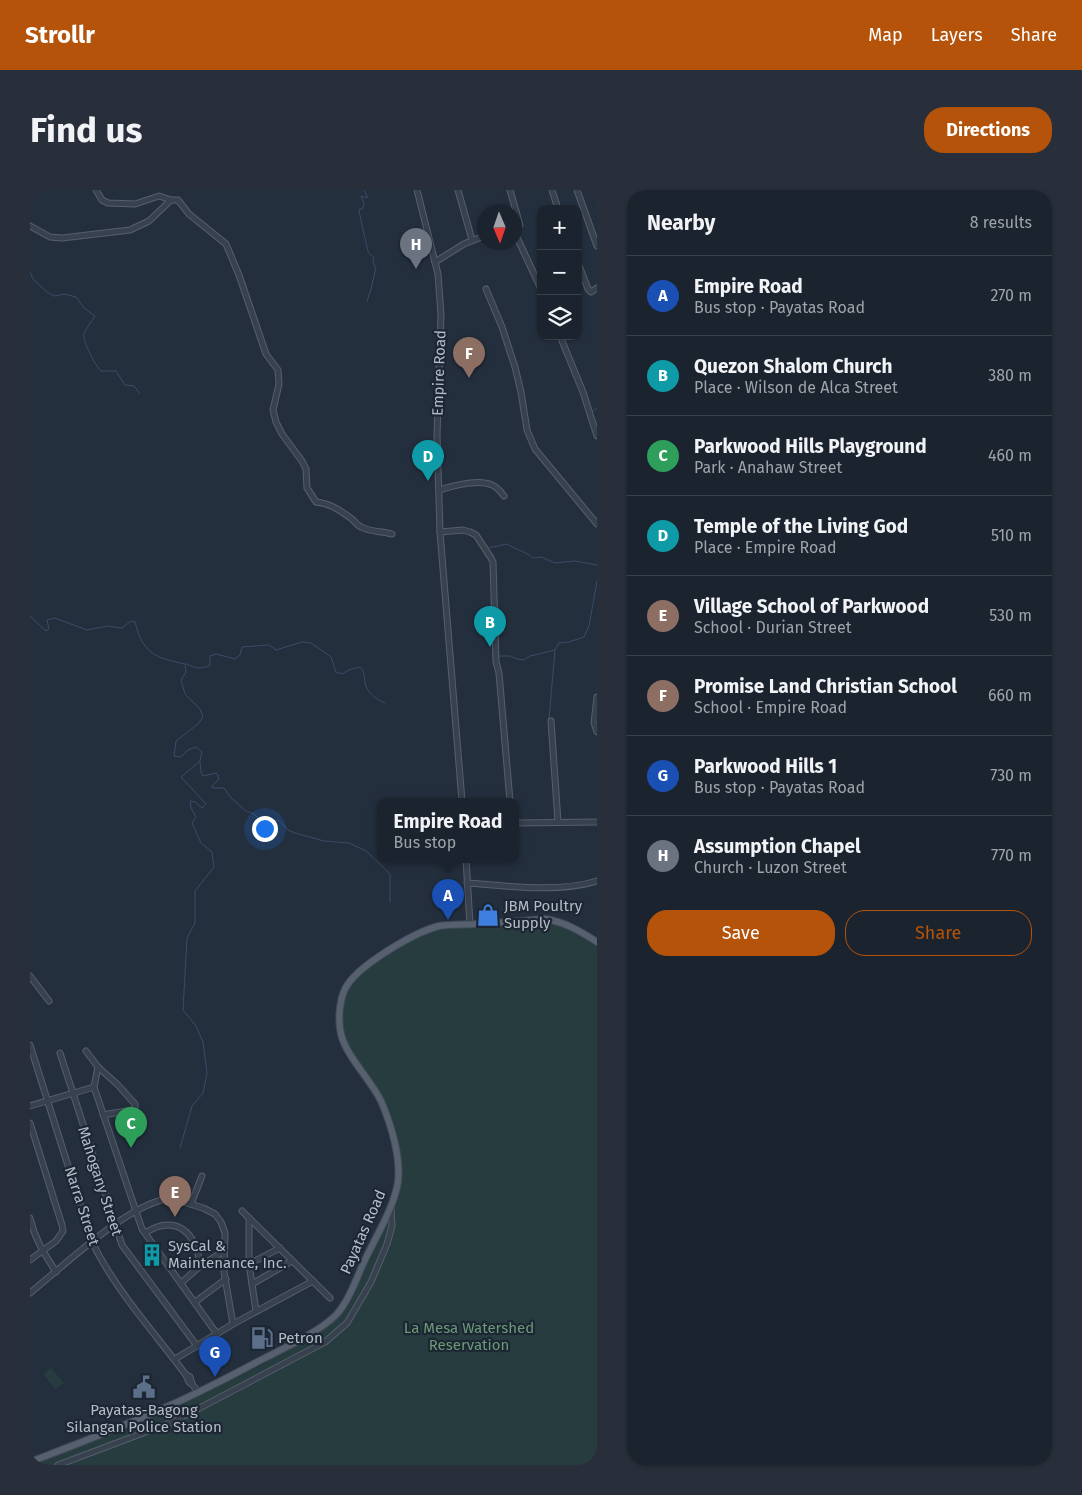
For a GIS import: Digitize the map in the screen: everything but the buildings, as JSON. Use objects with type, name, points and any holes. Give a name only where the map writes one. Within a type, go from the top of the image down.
[{"type":"main road","name":"Payatas Road","points":[[31,1460],[153,1413],[198,1392],[281,1350],[314,1331],[334,1316],[346,1298],[390,1205],[397,1186],[398,1174],[392,1129],[380,1098],[343,1040],[340,1022],[343,996],[352,980],[360,972],[382,955],[413,936],[438,926],[545,919],[556,920],[576,929],[597,942]]},
{"type":"street","points":[[96,190],[102,200],[108,203],[135,204],[160,196],[171,200],[178,200],[189,214],[226,244],[239,275],[266,354],[278,370],[279,384],[273,410],[282,434],[306,469],[306,488],[316,502],[332,506],[354,521],[358,526],[392,534]]},
{"type":"street","name":"Empire Road","points":[[417,190],[438,274],[441,315],[437,435],[440,532],[462,798]]},
{"type":"street","points":[[458,190],[472,240]]},
{"type":"street","points":[[510,190],[513,205]]},
{"type":"street","points":[[552,190],[557,205]]},
{"type":"street","points":[[577,190],[597,246]]},
{"type":"street","points":[[30,226],[50,237],[62,238],[130,230],[149,221],[171,200]]},
{"type":"street","points":[[435,262],[477,238]]},
{"type":"street","points":[[522,248],[537,280]]},
{"type":"street","points":[[582,273],[591,292],[597,288]]},
{"type":"street","points":[[486,289],[502,327],[521,392],[529,434],[535,449],[597,524]]},
{"type":"street","points":[[562,340],[583,392],[597,436]]},
{"type":"street","points":[[439,490],[465,484],[486,484],[493,485],[504,496]]},
{"type":"street","points":[[440,532],[463,530],[476,535],[493,562],[496,662],[499,674],[510,798]]},
{"type":"street","points":[[597,697],[594,723],[597,732]]},
{"type":"street","points":[[551,721],[558,822]]},
{"type":"street","points":[[519,823],[597,822]]},
{"type":"street","points":[[466,863],[470,924]]},
{"type":"street","points":[[467,883],[553,887],[597,881]]},
{"type":"street","points":[[30,976],[49,1001]]},
{"type":"street","name":"Narra Street","points":[[30,1044],[32,1059],[48,1101],[92,1242],[102,1262],[186,1375],[191,1378],[192,1384],[198,1392]]},
{"type":"street","points":[[86,1051],[135,1104],[132,1110],[103,1115]]},
{"type":"street","name":"Mahogany Street","points":[[60,1053],[114,1226],[122,1245],[197,1346]]},
{"type":"street","points":[[98,1066],[94,1087],[145,1233],[217,1334]]},
{"type":"street","points":[[30,1106],[94,1087]]},
{"type":"street","points":[[30,1123],[63,1231],[59,1238],[30,1260]]},
{"type":"street","points":[[191,1204],[202,1176]]},
{"type":"street","points":[[171,1198],[174,1183]]},
{"type":"street","points":[[30,1293],[92,1242],[136,1211],[160,1200],[171,1198],[215,1214],[221,1222],[225,1233],[226,1279],[233,1324]]},
{"type":"street","points":[[58,1465],[175,1421],[325,1342],[347,1323],[371,1282],[387,1244],[392,1226],[390,1205]]},
{"type":"street","points":[[242,1211],[330,1298]]},
{"type":"street","points":[[30,1218],[32,1233],[56,1272]]},
{"type":"street","points":[[249,1218],[249,1264],[256,1311]]},
{"type":"street","points":[[145,1233],[166,1224],[187,1232],[197,1249],[199,1267]]},
{"type":"street","points":[[249,1264],[280,1248]]},
{"type":"street","points":[[181,1283],[199,1267],[224,1251]]},
{"type":"street","points":[[252,1284],[292,1261]]},
{"type":"street","points":[[195,1302],[226,1279]]},
{"type":"street","points":[[174,1359],[256,1311],[313,1281]]},
{"type":"green space","name":"La Mesa Watershed Reservation","points":[[556,920],[597,942],[597,1465],[30,1465],[266,1363],[281,1350],[305,1336],[338,1312],[399,1187],[393,1126],[344,1038],[342,1021],[343,1000],[350,985],[372,964],[430,930],[465,924]]},
{"type":"green space","points":[[51,1368],[64,1383],[55,1389],[43,1374]]},
{"type":"waterway","points":[[364,190],[367,198],[361,196],[364,204],[359,212],[368,251],[374,257],[373,263],[376,268],[367,301]]},
{"type":"waterway","points":[[30,272],[33,279],[47,292],[54,296],[65,294],[76,297],[84,308],[95,316],[84,334],[85,342],[93,359],[101,371],[116,371],[125,385],[134,386],[140,394]]},
{"type":"waterway","points":[[593,411],[597,408]]},
{"type":"waterway","points":[[467,533],[476,539]]},
{"type":"waterway","points":[[488,548],[507,544],[533,558],[541,557],[555,563],[575,561],[597,565]]},
{"type":"waterway","points":[[499,656],[510,656],[524,660],[530,656],[555,650],[559,643],[584,637],[589,626],[597,581]]},
{"type":"waterway","points":[[30,616],[46,631],[49,629],[47,620],[55,618],[87,630],[108,626],[122,628],[131,621],[135,622],[142,641],[152,653],[159,657],[185,664],[186,672],[181,680],[185,694],[200,709],[203,717],[198,724],[176,741],[174,756],[181,757],[188,750],[196,747],[202,752],[200,761],[181,777],[206,804],[202,808],[195,802],[190,801],[191,808],[196,817],[192,823],[201,843],[212,852],[214,867],[195,891],[195,923],[187,938],[183,1010],[196,1026],[203,1042],[207,1073],[203,1093],[192,1106],[180,1148]]},
{"type":"waterway","points":[[186,664],[192,667],[204,668],[210,665],[210,656],[216,654],[235,659],[240,655],[242,647],[269,645],[276,650],[302,642],[311,643],[331,657],[336,672],[342,674],[360,667],[364,672],[365,683],[370,693],[385,703]]},
{"type":"waterway","points":[[549,719],[555,650]]},
{"type":"waterway","points":[[200,762],[203,776],[216,773],[218,775],[219,779],[212,786],[213,788],[224,788],[231,798],[246,811],[254,814],[264,824],[277,820],[288,830],[295,833],[324,841],[349,843],[366,851],[377,862]]},
{"type":"waterway","points":[[379,863],[390,874],[390,902]]},
{"type":"place","name":"Assumption Chapel","points":[[416,269]]},
{"type":"place","name":"Promise Land Christian School","points":[[469,378]]},
{"type":"place","name":"Temple of the Living God","points":[[428,481]]},
{"type":"place","name":"Quezon Shalom Church","points":[[490,647]]},
{"type":"place","name":"JBM Poultry Supply","points":[[488,915]]},
{"type":"place","name":"Empire Road","points":[[448,920]]},
{"type":"place","name":"Parkwood Hills Playground","points":[[131,1148]]},
{"type":"place","name":"Village School of Parkwood","points":[[175,1217]]},
{"type":"place","name":"SysCal & Maintenance, Inc.","points":[[152,1255]]},
{"type":"place","name":"Petron","points":[[262,1338]]},
{"type":"place","name":"Parkwood Hills 1","points":[[215,1377]]},
{"type":"place","name":"Payatas-Bagong Silangan Police Station","points":[[144,1387]]}]
